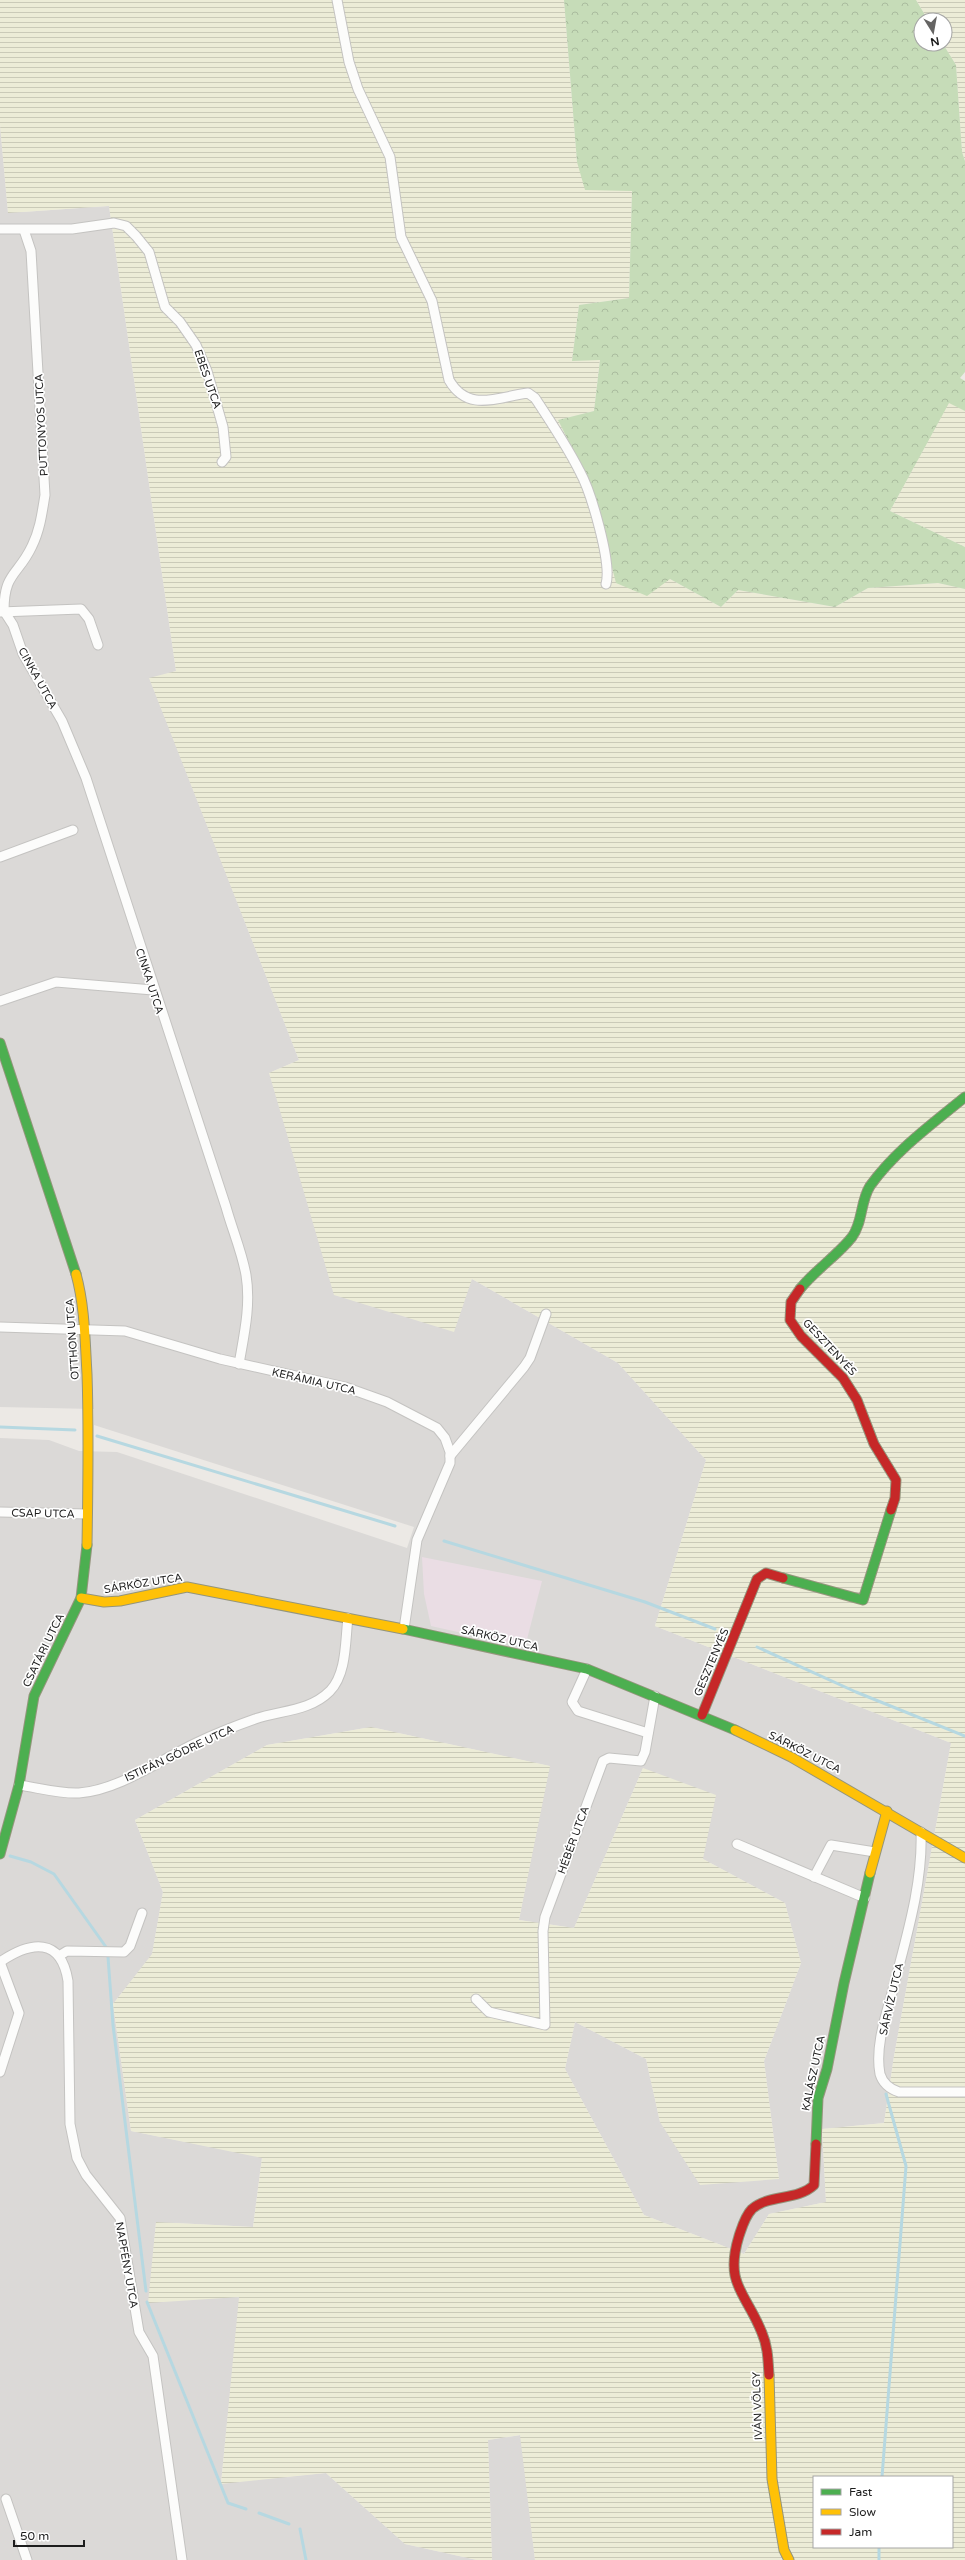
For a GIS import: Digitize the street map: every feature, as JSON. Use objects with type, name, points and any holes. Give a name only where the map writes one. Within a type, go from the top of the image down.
[{"type":"street","points":[[336,0],[349,62],[358,89],[385,142],[390,157],[401,237],[432,301],[449,380],[455,389],[465,399],[477,401],[528,393],[535,398],[581,473],[607,554],[609,575],[606,584]]},
{"type":"street","name":"EBES UTCA","points":[[0,229],[72,229],[114,223],[126,226],[136,236],[149,252],[164,307],[180,322],[196,345],[206,370],[223,427],[226,457],[222,462]]},
{"type":"street","name":"PUTTONYOS UTCA","points":[[2,612],[4,592],[10,576],[32,546],[40,525],[45,496],[31,251],[24,230]]},
{"type":"street","points":[[2,612],[81,609],[89,619],[98,644]]},
{"type":"street","name":"CINKA UTCA","points":[[2,612],[13,625],[23,654],[62,721],[86,778],[246,1275],[247,1314],[239,1364]]},
{"type":"street","points":[[0,857],[73,830]]},
{"type":"street","points":[[0,1001],[56,982],[153,990]]},
{"type":"street","name":"OTTHON UTCA","points":[[0,1043],[65,1235],[81,1292],[85,1330],[89,1440],[87,1555],[81,1598]]},
{"type":"street","name":"GESZTENYÉS","points":[[702,1715],[757,1579],[761,1576],[766,1573],[863,1600],[895,1498],[898,1485],[896,1477],[875,1445],[868,1424],[849,1386],[794,1328],[789,1318],[788,1310],[792,1300],[799,1290],[851,1238],[860,1226],[864,1203],[870,1188],[904,1147],[965,1097]]},
{"type":"street","points":[[450,1456],[524,1367],[530,1358],[546,1314]]},
{"type":"street","name":"KERÁMIA UTCA","points":[[0,1327],[126,1331],[239,1364],[345,1387],[387,1402],[437,1428],[446,1438],[450,1463],[417,1540],[404,1629]]},
{"type":"street","name":"CSAP UTCA","points":[[0,1512],[87,1514]]},
{"type":"street","name":"SÁRKÖZ UTCA","points":[[81,1598],[104,1602],[187,1588],[404,1629],[587,1670],[702,1715],[791,1757],[887,1811],[965,1858]]},
{"type":"street","name":"CSATÁRI UTCA","points":[[0,1854],[19,1785],[34,1696],[81,1598]]},
{"type":"street","name":"ISTIFÁN GÖDRE UTCA","points":[[19,1785],[74,1792],[99,1788],[140,1773],[196,1743],[228,1729],[257,1718],[292,1711],[317,1701],[330,1690],[341,1669],[348,1618]]},
{"type":"street","points":[[587,1670],[572,1702],[574,1707],[578,1711],[648,1733]]},
{"type":"street","name":"HÉBÉR UTCA","points":[[476,1999],[489,2012],[545,2025],[543,1931],[550,1903],[603,1761],[609,1758],[641,1761],[645,1752],[655,1696]]},
{"type":"street","name":"KALÁSZ UTCA","points":[[732,2256],[746,2214],[755,2206],[806,2191],[814,2185],[818,2098],[827,2069],[875,1852],[887,1811]]},
{"type":"street","name":"SÁRVÍZ UTCA","points":[[921,1832],[922,1854],[914,1905],[880,2044],[880,2074],[885,2084],[890,2089],[899,2092],[965,2092]]},
{"type":"street","points":[[737,1844],[865,1898]]},
{"type":"street","points":[[814,1877],[831,1845],[875,1852]]},
{"type":"street","points":[[0,2072],[19,2013],[0,1962],[15,1953],[30,1947],[43,1947],[59,1956],[67,1951],[124,1952],[130,1946],[142,1913]]},
{"type":"street","name":"NAPFÉNY UTCA","points":[[59,1956],[65,1964],[68,1982],[70,2124],[72,2142],[86,2175],[120,2218],[139,2332],[153,2356],[182,2560]]},
{"type":"street","name":"IVÁN VÖLGY","points":[[732,2256],[735,2282],[764,2336],[768,2350],[772,2479],[781,2522],[784,2550],[789,2560]]},
{"type":"street","points":[[6,2499],[28,2560]]},
{"type":"shaded area","points":[[0,125],[8,213],[109,206],[176,671],[150,679],[299,1060],[269,1073],[472,1279],[618,1363],[706,1460],[655,1626],[951,1743],[894,2056],[884,2123],[822,2129],[826,2202],[769,2214],[744,2254],[644,2215],[565,2069],[575,2022],[646,2059],[660,2122],[779,2179],[764,2061],[801,1963],[785,1903],[703,1859],[643,1768],[574,1928],[519,1920],[549,1766],[371,1727],[267,1745],[135,1820],[163,1892],[152,1955],[113,2004],[131,2131],[262,2157],[253,2227],[156,2222],[149,2302],[240,2296],[221,2483],[326,2473],[405,2544],[477,2560],[0,2560],[0,1438],[49,1440],[79,1451],[117,1452],[407,1548],[414,1527],[94,1425],[94,1409],[0,1407]]},
{"type":"shaded area","points":[[422,1557],[542,1581],[525,1647],[431,1626],[424,1594]]},
{"type":"shaded area","points":[[521,2435],[535,2560],[492,2560],[488,2440]]},
{"type":"green space","points":[[0,0],[564,0],[577,162],[632,190],[629,298],[579,305],[572,361],[600,359],[594,411],[558,420],[592,488],[616,582],[670,579],[721,607],[738,590],[835,607],[868,588],[938,583],[965,589],[965,2560],[535,2560],[520,2435],[488,2440],[492,2560],[477,2560],[405,2544],[326,2473],[221,2484],[239,2297],[148,2303],[156,2222],[253,2227],[262,2158],[131,2131],[113,2004],[152,1954],[163,1892],[135,1820],[267,1745],[371,1727],[550,1766],[519,1920],[574,1928],[643,1768],[716,1795],[703,1859],[785,1903],[801,1963],[764,2061],[779,2179],[700,2185],[660,2122],[646,2059],[575,2022],[565,2069],[644,2215],[744,2254],[769,2214],[826,2202],[822,2129],[884,2123],[894,2056],[951,1743],[655,1626],[706,1460],[618,1363],[472,1279],[454,1332],[334,1295],[269,1073],[299,1060],[149,678],[176,671],[109,206],[8,213],[0,125]]},
{"type":"green space","points":[[564,0],[916,0],[923,12],[913,12],[913,52],[948,52],[956,65],[962,152],[965,161],[965,372],[960,378],[965,381],[965,411],[949,403],[890,511],[965,547],[965,589],[938,583],[868,588],[835,607],[738,590],[721,607],[670,579],[647,596],[616,583],[592,488],[558,420],[594,411],[600,360],[572,361],[579,305],[629,298],[632,191],[585,190],[577,162]]},
{"type":"green space","points":[[916,0],[965,0],[965,161],[962,152],[956,65],[948,52],[953,52],[953,12],[923,12]]},
{"type":"green space","points":[[949,402],[965,411],[965,547],[890,511]]},
{"type":"waterway","points":[[0,1427],[75,1430]]},
{"type":"waterway","points":[[97,1436],[395,1526]]},
{"type":"waterway","points":[[444,1541],[645,1602],[715,1629]]},
{"type":"waterway","points":[[757,1647],[856,1692],[965,1736]]},
{"type":"waterway","points":[[10,1856],[31,1862],[54,1874],[106,1947]]},
{"type":"waterway","points":[[108,1957],[113,2025],[146,2291]]},
{"type":"waterway","points":[[882,2476],[906,2166],[886,2094]]},
{"type":"waterway","points":[[147,2302],[228,2503],[246,2509]]},
{"type":"waterway","points":[[259,2513],[289,2524]]},
{"type":"waterway","points":[[300,2529],[306,2560]]},
{"type":"waterway","points":[[879,2548],[879,2560]]},
{"type":"traffic: fast","points":[[0,1043],[76,1274]]},
{"type":"traffic: fast","points":[[800,1289],[852,1237],[856,1231],[867,1192],[880,1173],[914,1138],[965,1097]]},
{"type":"traffic: fast","points":[[783,1578],[863,1600],[891,1510]]},
{"type":"traffic: fast","points":[[0,1854],[19,1785],[34,1696],[81,1598],[87,1545]]},
{"type":"traffic: fast","points":[[403,1629],[587,1669],[735,1730]]},
{"type":"traffic: fast","points":[[816,2144],[818,2098],[827,2069],[844,1983],[870,1873]]},
{"type":"traffic: slow","points":[[76,1274],[83,1311],[87,1374],[87,1545]]},
{"type":"traffic: slow","points":[[81,1598],[104,1602],[120,1601],[187,1587],[403,1629]]},
{"type":"traffic: slow","points":[[735,1730],[791,1757],[965,1858]]},
{"type":"traffic: slow","points":[[870,1873],[887,1811]]},
{"type":"traffic: slow","points":[[769,2375],[772,2479],[784,2550],[789,2560]]},
{"type":"traffic: jam","points":[[800,1289],[791,1302],[790,1320],[801,1336],[843,1378],[857,1400],[874,1444],[896,1480],[895,1498],[891,1510]]},
{"type":"traffic: jam","points":[[702,1715],[757,1579],[766,1573],[783,1578]]},
{"type":"traffic: jam","points":[[769,2375],[764,2338],[735,2277],[735,2253],[743,2225],[747,2215],[752,2209],[766,2201],[791,2196],[807,2190],[814,2185],[816,2144]]}]
